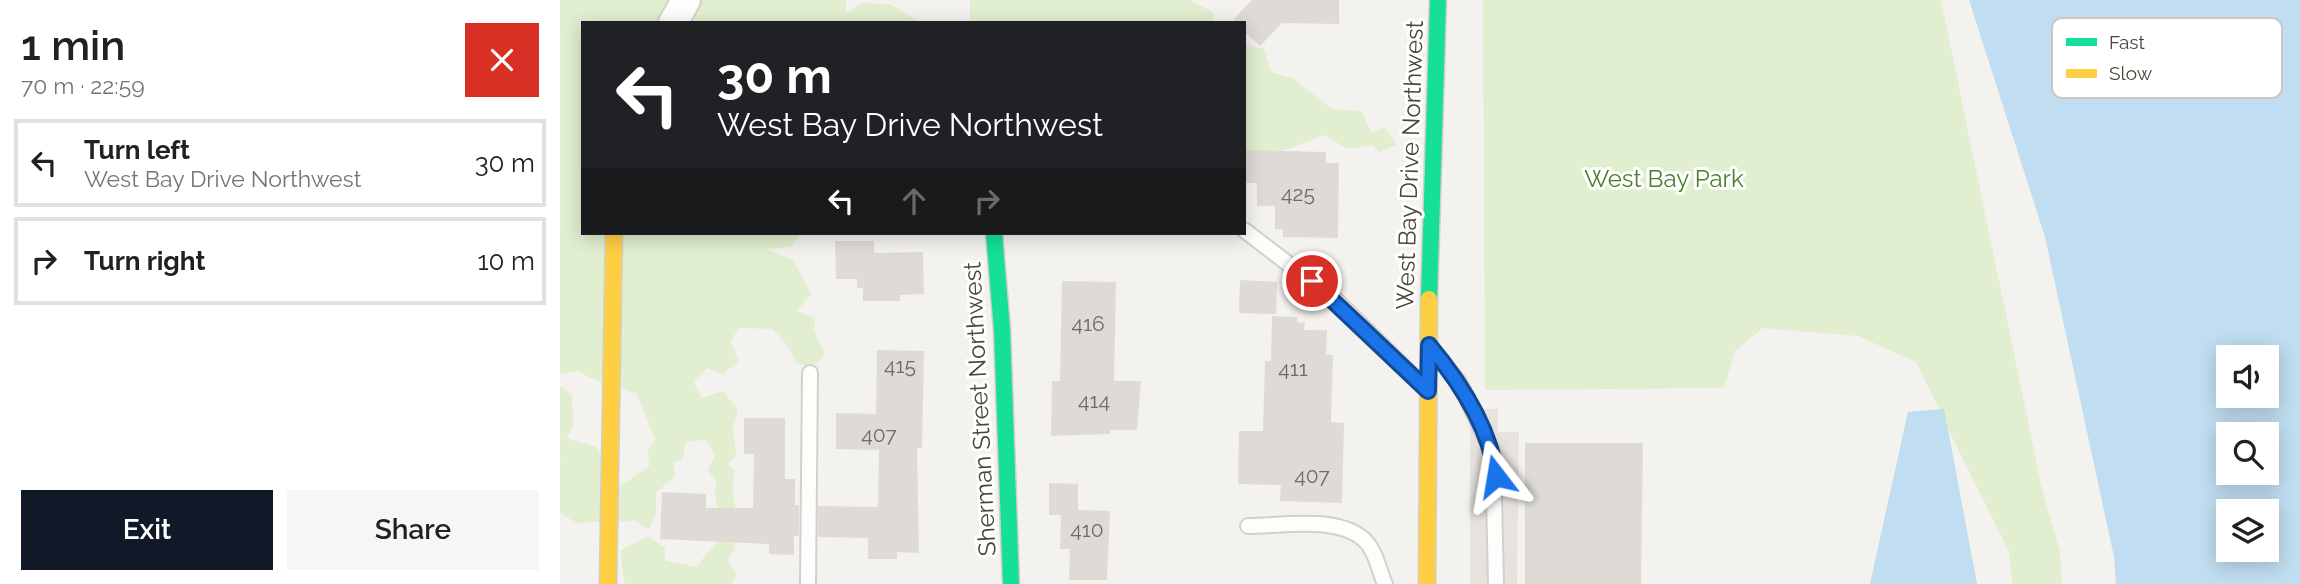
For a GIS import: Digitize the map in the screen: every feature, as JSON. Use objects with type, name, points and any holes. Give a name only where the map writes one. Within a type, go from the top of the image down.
[{"type":"street","points":[[674,21],[686,0]]},
{"type":"street","name":"West Bay Drive Northwest","points":[[1427,584],[1428,391],[1438,0]]},
{"type":"street","points":[[608,584],[614,235]]},
{"type":"street","name":"Sherman Street Northwest","points":[[993,235],[1002,330],[1011,584]]},
{"type":"lane","points":[[1246,232],[1337,301],[1428,391]]},
{"type":"lane","points":[[1429,345],[1459,382],[1493,454],[1496,584]]},
{"type":"lane","points":[[808,584],[810,373]]},
{"type":"lane","points":[[1248,526],[1327,526],[1346,529],[1368,544],[1385,584]]},
{"type":"green space","points":[[560,0],[846,0],[846,14],[861,3],[890,4],[919,21],[581,21],[581,235],[800,235],[791,247],[766,249],[793,260],[811,294],[797,311],[815,318],[814,330],[825,354],[813,368],[796,363],[790,349],[773,329],[738,328],[731,342],[739,361],[723,374],[707,368],[694,381],[701,398],[723,391],[738,410],[733,428],[736,455],[728,464],[735,472],[735,548],[728,560],[736,574],[732,584],[625,584],[620,551],[648,536],[665,548],[665,561],[697,567],[718,539],[721,525],[715,497],[717,483],[708,470],[715,455],[705,440],[686,442],[683,458],[674,463],[675,477],[656,492],[656,514],[648,530],[635,520],[577,524],[560,512],[560,458],[563,456],[560,456],[560,386],[572,395],[573,425],[567,438],[596,447],[621,486],[650,465],[647,451],[655,439],[637,394],[600,382],[579,371],[560,374]]},
{"type":"green space","points":[[970,0],[1190,0],[1214,13],[1212,21],[970,21]]},
{"type":"green space","name":"West Bay Park","points":[[1483,0],[1941,0],[2042,489],[2060,551],[2062,584],[2012,584],[2009,552],[1948,429],[1977,584],[1870,584],[1908,412],[1939,409],[1916,362],[1858,336],[1763,328],[1735,351],[1724,388],[1485,390]]},
{"type":"green space","points":[[1246,45],[1264,49],[1271,72],[1294,79],[1332,109],[1362,111],[1371,133],[1385,127],[1397,145],[1380,152],[1372,145],[1347,149],[1325,135],[1266,157],[1246,152]]},
{"type":"shaded area","points":[[1470,409],[1498,409],[1498,432],[1519,432],[1517,584],[1470,584]]},
{"type":"water","points":[[1969,0],[2300,0],[2300,584],[2116,584],[2114,557],[2045,237]]},
{"type":"water","points":[[1944,409],[1977,584],[1870,584],[1908,412]]},
{"type":"building","points":[[1252,0],[1339,0],[1339,24],[1282,23],[1260,46],[1246,33],[1246,21],[1233,20]]},
{"type":"building","points":[[1246,150],[1326,152],[1326,163],[1339,163],[1338,238],[1283,237],[1283,229],[1275,229],[1275,206],[1257,206],[1257,183],[1246,183]]},
{"type":"building","points":[[835,241],[874,241],[874,253],[923,252],[924,294],[900,295],[900,301],[863,301],[863,288],[857,288],[857,279],[836,279]]},
{"type":"building","points":[[1240,280],[1277,282],[1276,314],[1239,313]]},
{"type":"building","points":[[1062,281],[1116,282],[1114,381],[1141,381],[1137,430],[1110,430],[1110,434],[1051,436],[1052,381],[1060,381]]},
{"type":"building","points":[[1272,316],[1297,317],[1297,322],[1305,323],[1304,330],[1327,330],[1326,355],[1333,355],[1331,422],[1344,423],[1342,503],[1280,501],[1281,485],[1238,484],[1239,431],[1263,431],[1265,361],[1271,361]]},
{"type":"building","points":[[877,350],[924,351],[922,448],[917,448],[919,553],[897,552],[897,559],[868,559],[868,538],[818,537],[818,506],[878,507],[879,450],[836,449],[836,413],[876,414]]},
{"type":"building","points":[[744,418],[785,418],[785,479],[795,479],[795,505],[799,505],[799,536],[794,536],[794,555],[769,554],[769,544],[660,539],[662,492],[706,494],[706,508],[753,508],[754,454],[744,454]]},
{"type":"building","points":[[1525,443],[1643,443],[1641,584],[1525,584]]},
{"type":"building","points":[[1049,483],[1078,484],[1078,510],[1110,511],[1107,580],[1069,580],[1070,549],[1060,549],[1061,515],[1049,515]]},
{"type":"traffic: fast","points":[[1429,299],[1438,0]]},
{"type":"traffic: fast","points":[[994,235],[1002,330],[1011,584]]},
{"type":"traffic: slow","points":[[608,584],[614,235]]},
{"type":"traffic: slow","points":[[1427,584],[1429,299]]},
{"type":"route","points":[[1312,281],[1337,301],[1428,391],[1429,345],[1459,382],[1493,454],[1496,476]]}]
